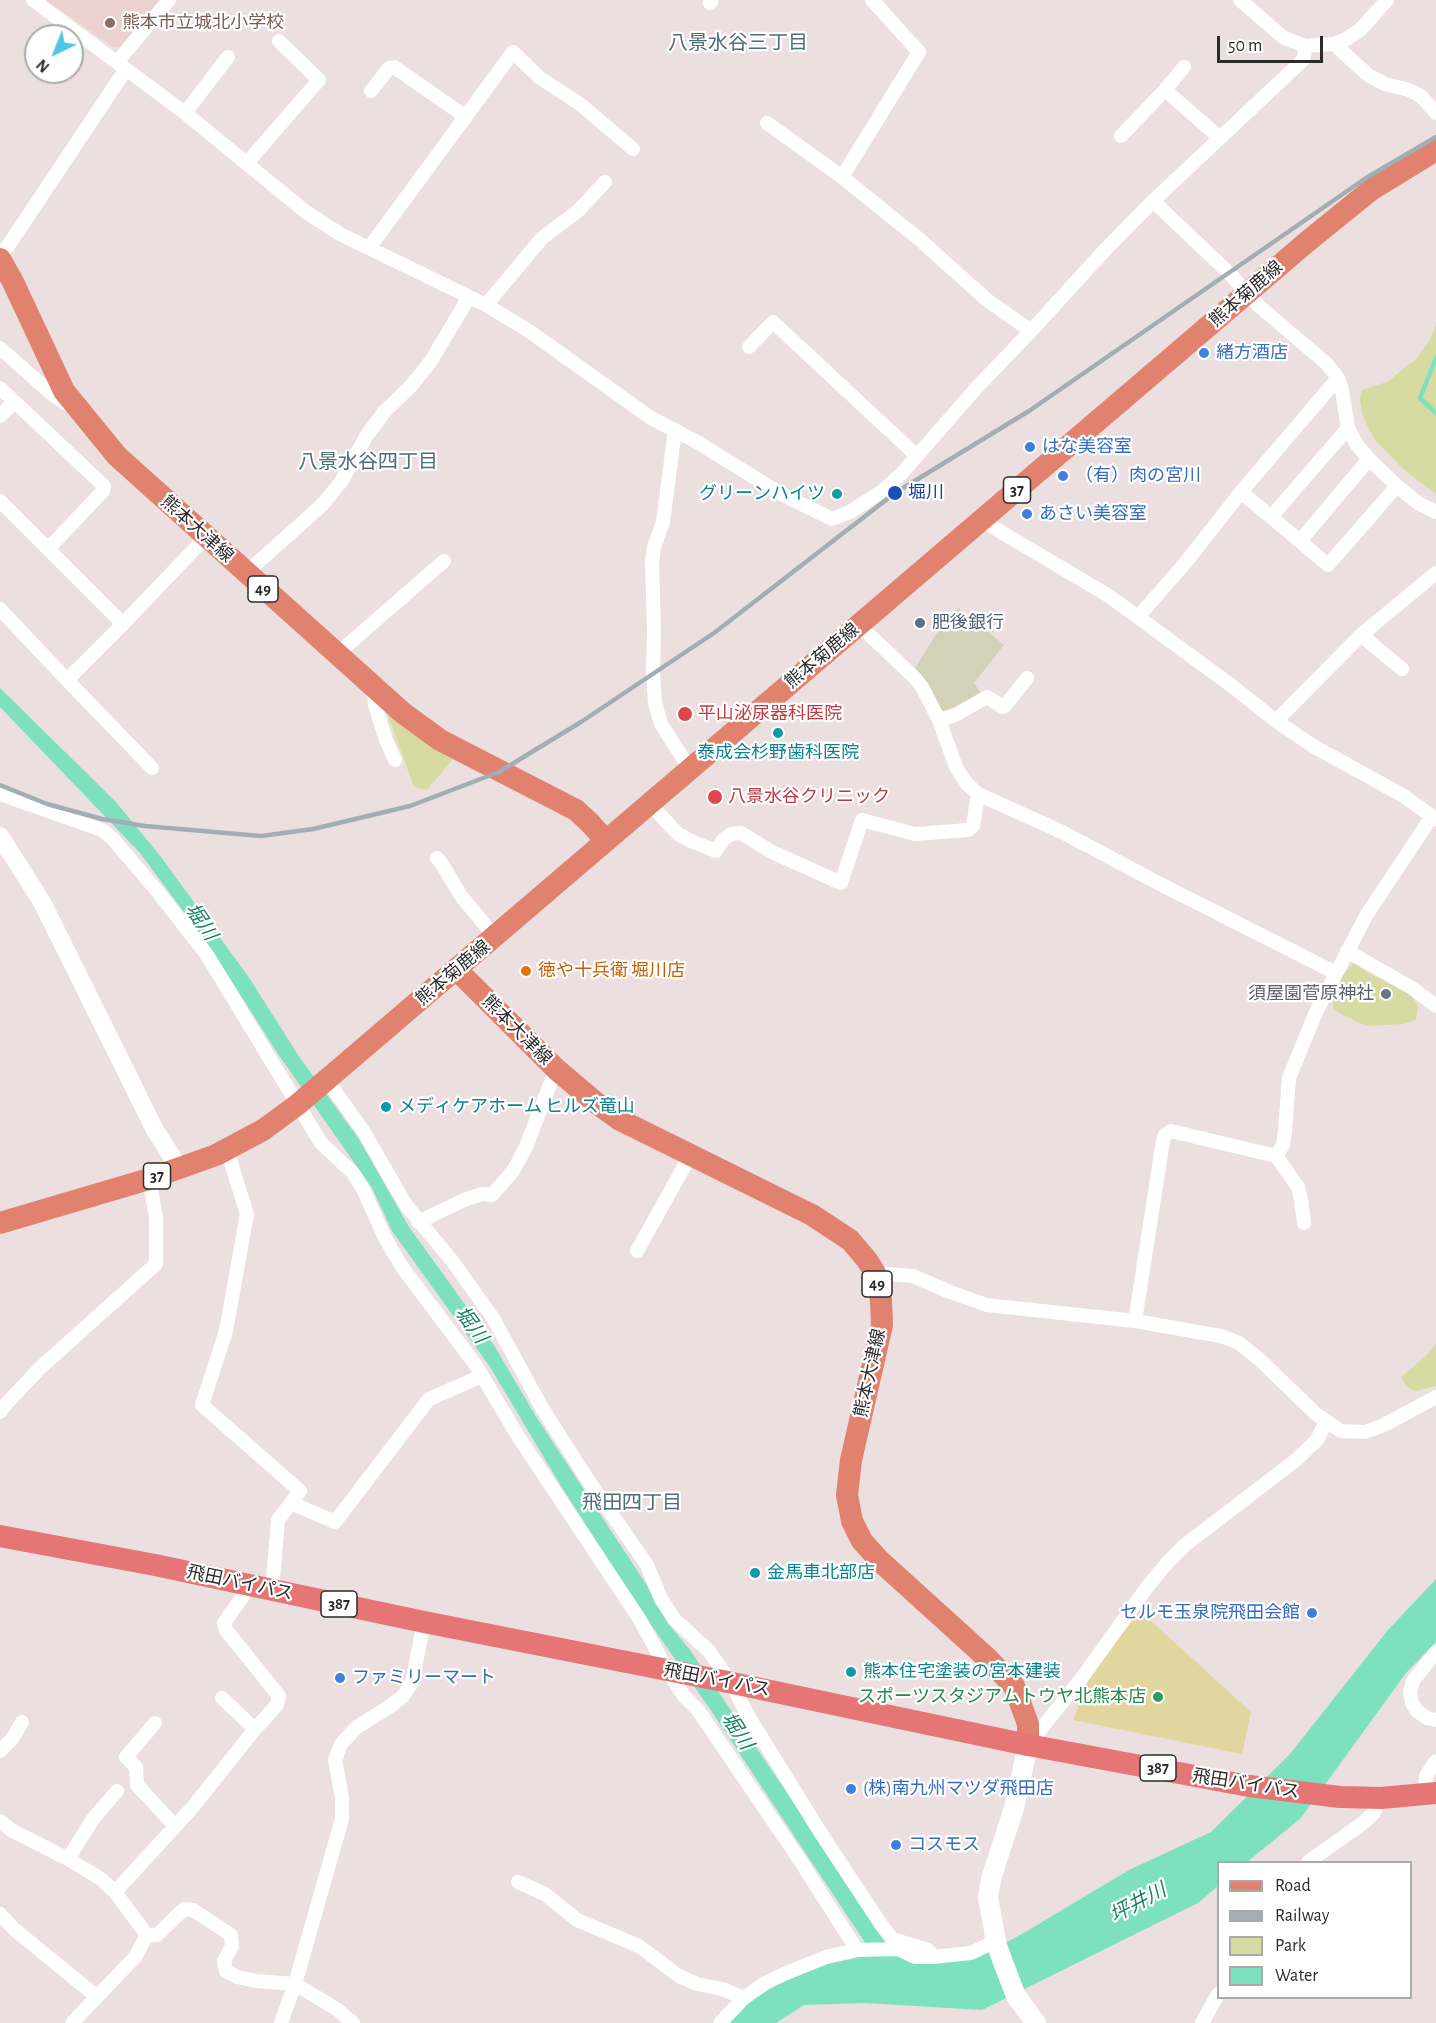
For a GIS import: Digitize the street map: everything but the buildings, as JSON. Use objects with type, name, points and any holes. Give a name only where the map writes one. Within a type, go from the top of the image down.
[{"type":"highway","name":"飛田バイパス","points":[[0,1536],[1028,1745],[1254,1787],[1340,1797],[1430,1794]]},
{"type":"main road","name":"熊本菊鹿線","points":[[0,1223],[149,1179],[216,1155],[263,1130],[325,1082],[1248,292],[1371,190],[1436,150]]},
{"type":"main road","name":"熊本大津線","points":[[0,256],[64,391],[76,409],[117,456],[374,688],[440,740],[576,810],[606,841]]},
{"type":"main road","name":"熊本大津線","points":[[456,969],[556,1070],[594,1102],[620,1120],[812,1215],[850,1240],[867,1260],[875,1273],[882,1325],[851,1460],[847,1495],[852,1521],[862,1541],[880,1561],[987,1658],[1014,1686],[1028,1724],[1028,1745]]},
{"type":"main road","points":[[1028,1745],[1014,1808],[991,1879],[988,1898],[996,1943],[1016,1996],[1036,2023]]},
{"type":"street","points":[[33,0],[185,113],[306,212],[340,234],[486,305],[529,332],[651,418],[781,494],[832,519],[850,512],[884,490],[902,474],[978,386],[1103,252],[1153,201],[1303,60],[1306,46]]},
{"type":"street","points":[[0,256],[122,66],[169,0]]},
{"type":"street","points":[[842,177],[919,52],[872,0]]},
{"type":"street","points":[[1250,3],[1284,38],[1306,46],[1334,44],[1360,30],[1388,0]]},
{"type":"street","points":[[247,164],[319,80],[279,41]]},
{"type":"street","points":[[1334,44],[1368,75],[1385,84],[1409,90],[1421,96],[1436,113]]},
{"type":"street","points":[[369,248],[513,52],[540,78],[580,104],[633,149]]},
{"type":"street","points":[[185,113],[228,57]]},
{"type":"street","points":[[1122,136],[1184,67]]},
{"type":"street","points":[[371,91],[389,68],[394,68],[466,117]]},
{"type":"street","points":[[1165,90],[1220,138]]},
{"type":"street","points":[[767,123],[842,177],[919,239],[987,300],[1031,331]]},
{"type":"street","points":[[486,305],[542,238],[578,211],[605,182]]},
{"type":"street","points":[[1153,201],[1229,273],[1260,307],[1326,363],[1338,378],[1348,428],[1357,445],[1397,486],[1418,503],[1436,512]]},
{"type":"street","points":[[246,573],[322,505],[341,482],[367,435],[385,411],[410,387],[430,361],[469,297]]},
{"type":"street","points":[[749,347],[773,322],[917,456]]},
{"type":"street","points":[[0,348],[53,395],[76,409]]},
{"type":"street","points":[[1138,617],[1338,378]]},
{"type":"street","points":[[0,388],[104,486],[104,491],[48,549]]},
{"type":"street","points":[[0,416],[14,402]]},
{"type":"street","points":[[1271,516],[1348,428]]},
{"type":"street","points":[[675,430],[663,522],[651,563],[653,673],[655,703],[661,724],[690,770]]},
{"type":"street","points":[[1300,541],[1369,459]]},
{"type":"street","points":[[1241,492],[1328,566],[1397,486]]},
{"type":"street","points":[[0,501],[123,624]]},
{"type":"street","points":[[981,520],[1076,575],[1138,617],[1276,721],[1313,746],[1402,795],[1434,817],[1372,907],[1316,1012],[1289,1078],[1286,1130],[1283,1144],[1276,1156]]},
{"type":"street","points":[[67,680],[206,537]]},
{"type":"street","points":[[336,654],[444,561]]},
{"type":"street","points":[[1276,721],[1361,635],[1436,573]]},
{"type":"street","points":[[0,609],[152,768]]},
{"type":"street","points":[[859,626],[915,678],[939,720],[956,767],[967,784],[978,794],[1062,832],[1336,973]]},
{"type":"street","points":[[1361,635],[1402,669]]},
{"type":"street","points":[[939,720],[955,715],[987,697],[1005,706],[1027,678]]},
{"type":"street","points":[[374,688],[375,705],[395,760]]},
{"type":"street","points":[[0,794],[49,813],[92,825],[112,838],[158,891],[207,955],[299,1103],[321,1143],[353,1173],[402,1267],[452,1331],[518,1436],[640,1620],[672,1671],[684,1696],[698,1710],[860,1950]]},
{"type":"street","points":[[650,804],[678,834],[691,841],[716,851],[723,840],[731,834],[741,833],[772,852],[841,883],[862,820],[915,834],[968,830],[973,826],[978,794]]},
{"type":"street","points":[[0,836],[42,902],[155,1130],[179,1168]]},
{"type":"street","points":[[436,858],[442,864],[460,896],[495,937]]},
{"type":"street","points":[[1347,951],[1412,988],[1436,1006]]},
{"type":"street","points":[[418,1222],[464,1200],[482,1194],[492,1195],[513,1171],[526,1147],[556,1070]]},
{"type":"street","points":[[325,1082],[362,1129],[400,1196],[418,1222],[453,1262],[493,1318],[542,1408],[647,1565],[661,1599],[675,1620],[709,1651],[816,1826],[880,1923],[892,1939],[928,1950],[933,1957]]},
{"type":"street","points":[[1135,1321],[1165,1135],[1171,1131],[1276,1156],[1298,1187],[1302,1200],[1304,1223]]},
{"type":"street","points":[[227,1150],[247,1214],[226,1331],[202,1405],[300,1491],[278,1520],[272,1590]]},
{"type":"street","points":[[637,1251],[690,1156]]},
{"type":"street","points":[[0,1412],[40,1368],[156,1264],[156,1217],[149,1179]]},
{"type":"street","points":[[875,1273],[913,1276],[950,1293],[987,1305],[1135,1321],[1221,1336],[1239,1343],[1275,1373],[1326,1422],[1341,1431],[1365,1431],[1384,1425],[1436,1397]]},
{"type":"street","points":[[291,1503],[335,1521],[429,1399],[482,1376]]},
{"type":"street","points":[[1028,1745],[1081,1679],[1167,1563],[1185,1545],[1296,1460],[1317,1440],[1326,1422]]},
{"type":"street","points":[[115,1892],[192,1808],[277,1705],[279,1696],[226,1630],[225,1623],[248,1585]]},
{"type":"street","points":[[281,2023],[295,1984],[342,1819],[342,1798],[335,1760],[341,1744],[357,1727],[404,1696],[412,1683],[424,1622]]},
{"type":"street","points":[[1436,1652],[1413,1681],[1410,1692],[1412,1703],[1417,1711],[1427,1718],[1436,1720]]},
{"type":"street","points":[[222,1698],[255,1729]]},
{"type":"street","points":[[0,1751],[12,1739],[22,1722]]},
{"type":"street","points":[[155,1723],[126,1756],[136,1767],[137,1785],[175,1826]]},
{"type":"street","points":[[1430,1794],[1426,1776],[1436,1761]]},
{"type":"street","points":[[68,1859],[93,1819],[117,1791]]},
{"type":"street","points":[[1311,1861],[1364,1823],[1373,1814],[1381,1797]]},
{"type":"street","points":[[0,1821],[101,1879],[115,1892],[147,1935]]},
{"type":"street","points":[[518,1882],[544,1894],[577,1920],[639,1946],[679,1976],[697,1984],[722,1989],[744,1998]]},
{"type":"street","points":[[147,1935],[157,1935],[184,1909],[193,1910],[231,1935],[232,1946],[224,1961],[226,1971],[237,1977],[256,1981],[295,1984],[338,2010],[353,2023]]},
{"type":"street","points":[[0,1914],[15,1930],[96,1996]]},
{"type":"street","points":[[72,2023],[135,1957],[147,1935]]},
{"type":"street","points":[[720,2023],[744,1998],[765,1983],[826,1957],[860,1950],[898,1949],[915,1957],[933,1957],[971,1953],[996,1943]]},
{"type":"street","points":[[1202,2023],[1217,1996]]},
{"type":"shaded area","name":"熊本市立城北小学校","points":[[46,0],[161,0],[120,47],[113,47],[84,27],[84,24],[80,24]]},
{"type":"shaded area","points":[[958,608],[1004,645],[974,683],[981,694],[946,713],[940,711],[914,670],[935,636]]},
{"type":"shaded area","name":"スポーツスタジアムトウヤ北熊本店","points":[[1140,1611],[1251,1712],[1242,1754],[1073,1720],[1088,1681]]},
{"type":"green space","points":[[1436,325],[1436,494],[1403,469],[1374,439],[1363,417],[1360,399],[1362,390],[1387,382],[1416,359],[1430,340]]},
{"type":"green space","points":[[384,705],[453,759],[427,790],[414,787]]},
{"type":"green space","points":[[1354,963],[1370,974],[1409,992],[1418,1006],[1416,1020],[1402,1024],[1373,1026],[1362,1024],[1333,1008],[1334,993],[1339,979]]},
{"type":"green space","points":[[1436,1344],[1436,1386],[1415,1391],[1406,1386],[1401,1377]]},
{"type":"water","name":"坪井川","points":[[0,688],[116,802],[161,857],[248,976],[300,1058],[359,1139],[409,1227],[492,1342],[535,1415],[646,1584],[667,1622],[690,1650],[855,1893],[903,1959],[922,1964],[977,1958],[1129,1870],[1211,1832],[1290,1754],[1388,1630],[1436,1579],[1436,1642],[1406,1673],[1300,1819],[1248,1861],[1217,1861],[1217,1887],[1198,1903],[982,2010],[865,2003],[804,2005],[776,2023],[729,2023],[749,2002],[773,1987],[818,1966],[865,1956],[866,1944],[710,1709],[640,1609],[561,1486],[490,1367],[392,1231],[372,1188],[278,1054],[210,947],[140,853],[0,707]]},
{"type":"waterway","points":[[1436,358],[1420,398],[1436,413]]},
{"type":"railway","points":[[0,785],[47,804],[102,819],[145,826],[261,836],[313,829],[410,806],[499,772],[581,722],[714,633],[895,493],[1029,411],[1366,178],[1436,137]]},
{"type":"place","name":"熊本市立城北小学校","points":[[110,23]]},
{"type":"place","name":"緒方酒店","points":[[1204,353]]},
{"type":"place","name":"はな美容室","points":[[1030,447]]},
{"type":"place","name":"（有）肉の宮川","points":[[1063,476]]},
{"type":"place","name":"堀川","points":[[895,493]]},
{"type":"place","name":"グリーンハイツ","points":[[837,494]]},
{"type":"place","name":"あさい美容室","points":[[1027,514]]},
{"type":"place","name":"肥後銀行","points":[[920,623]]},
{"type":"place","name":"平山泌尿器科医院","points":[[685,714]]},
{"type":"place","name":"泰成会杉野歯科医院","points":[[778,733]]},
{"type":"place","name":"八景水谷クリニック","points":[[715,797]]},
{"type":"place","name":"徳や十兵衛 堀川店","points":[[526,971]]},
{"type":"place","name":"須屋園菅原神社","points":[[1386,994]]},
{"type":"place","name":"メディケアホーム ヒルズ竜山","points":[[386,1107]]},
{"type":"place","name":"金馬車北部店","points":[[755,1573]]},
{"type":"place","name":"セルモ玉泉院飛田会館","points":[[1312,1613]]},
{"type":"place","name":"熊本住宅塗装の宮本建装","points":[[851,1672]]},
{"type":"place","name":"ファミリーマート","points":[[340,1678]]},
{"type":"place","name":"スポーツスタジアムトウヤ北熊本店","points":[[1158,1697]]},
{"type":"place","name":"(株)南九州マツダ飛田店","points":[[851,1789]]},
{"type":"place","name":"コスモス","points":[[896,1845]]},
{"type":"district","name":"八景水谷三丁目","points":[[738,43]]},
{"type":"district","name":"八景水谷四丁目","points":[[368,462]]},
{"type":"district","name":"飛田四丁目","points":[[632,1503]]}]
